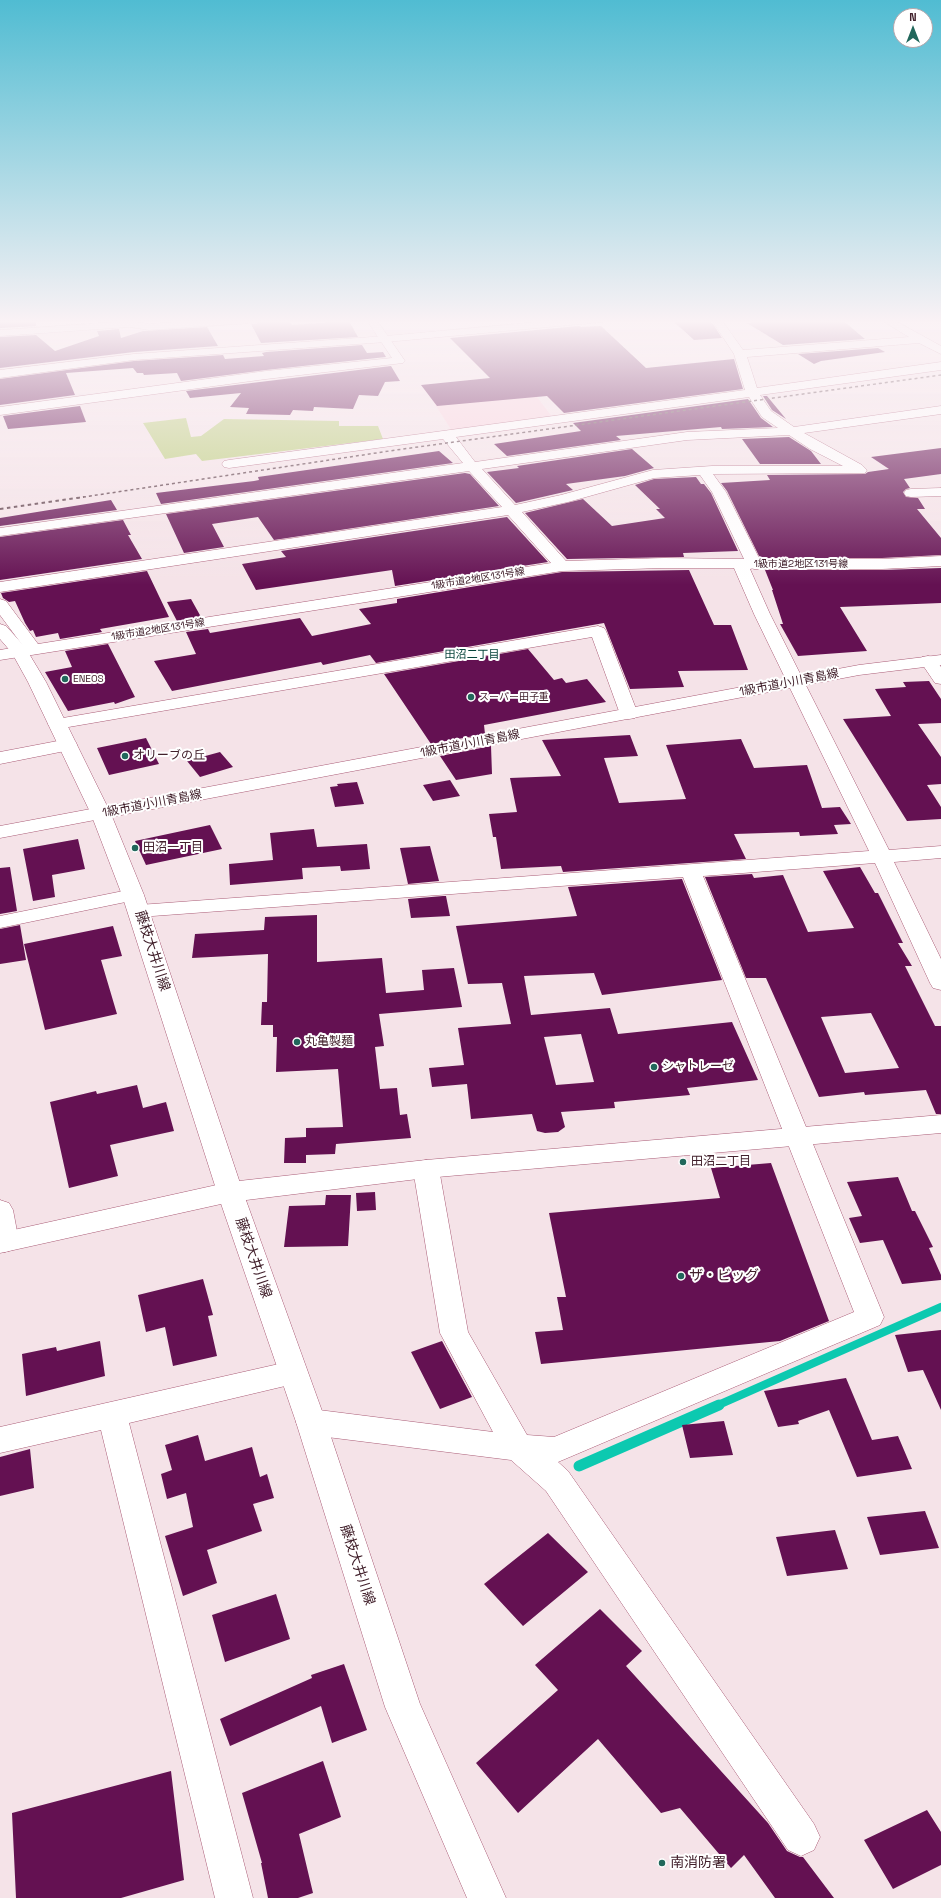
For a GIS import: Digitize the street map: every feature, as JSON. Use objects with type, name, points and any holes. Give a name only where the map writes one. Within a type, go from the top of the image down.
[{"type":"street","points":[[0,411],[25,408]]},
{"type":"street","points":[[229,464],[642,408]]},
{"type":"street","points":[[0,588],[513,510],[564,499],[653,474],[704,471],[860,470],[815,446],[791,431],[766,414],[762,408]]},
{"type":"street","points":[[0,532],[687,436],[791,431],[941,410]]},
{"type":"street","points":[[447,435],[472,466],[562,566]]},
{"type":"street","points":[[704,471],[719,492],[747,564],[762,614],[882,857],[941,983]]},
{"type":"street","points":[[911,494],[941,492]]},
{"type":"street","name":"1級市道2地区131号線","points":[[17,652],[562,566],[882,564],[941,561]]},
{"type":"street","points":[[0,604],[17,652]]},
{"type":"street","name":"藤枝大井川線","points":[[0,628],[17,652],[62,734],[101,814],[136,903],[230,1192],[292,1372],[311,1422],[403,1707],[487,1898]]},
{"type":"street","points":[[0,758],[62,734],[598,632],[629,714]]},
{"type":"street","points":[[934,660],[941,679]]},
{"type":"street","name":"1級市道小川青島線","points":[[0,832],[859,670],[934,660]]},
{"type":"street","points":[[0,922],[136,903],[691,871],[941,852]]},
{"type":"street","points":[[311,1422],[518,1448],[555,1450],[870,1317],[799,1136],[691,871]]},
{"type":"street","points":[[0,1210],[2,1242],[230,1192],[426,1169],[941,1124]]},
{"type":"street","points":[[426,1169],[454,1333],[518,1448],[557,1481],[801,1837]]},
{"type":"street","points":[[0,1440],[292,1372]]},
{"type":"street","points":[[112,1414],[234,1898]]},
{"type":"shaded area","points":[[437,408],[545,408],[553,418],[452,431]]},
{"type":"green space","points":[[186,418],[191,437],[201,436],[224,419],[339,421],[339,426],[378,426],[383,439],[202,461],[196,454],[165,459],[143,423]]},
{"type":"building","points":[[68,408],[81,408],[86,422],[8,429],[3,416]]},
{"type":"building","points":[[241,408],[314,408],[313,411],[293,410],[290,415],[246,414],[249,408]]},
{"type":"building","points":[[325,408],[354,408],[353,409]]},
{"type":"building","points":[[559,408],[604,408],[564,413]]},
{"type":"building","points":[[685,408],[754,408],[761,418],[773,427],[722,429],[721,427],[616,436],[621,440],[507,456],[494,444],[581,431],[573,423]]},
{"type":"building","points":[[770,408],[777,408],[786,419]]},
{"type":"building","points":[[789,437],[811,451],[821,464],[760,464],[742,439]]},
{"type":"building","points":[[941,448],[941,474],[904,479],[910,488],[903,492],[906,497],[918,498],[925,509],[917,509],[941,538],[941,555],[882,558],[760,558],[727,491],[721,483],[770,480],[767,475],[865,474],[868,472],[889,469],[871,457]]},
{"type":"building","points":[[632,449],[654,468],[625,476],[566,484],[573,490],[516,503],[487,472],[519,468],[517,466]]},
{"type":"building","points":[[439,451],[453,463],[161,504],[156,493],[254,481],[259,480],[258,477]]},
{"type":"building","points":[[465,473],[470,474],[499,506],[274,540],[258,517],[212,524],[224,547],[184,553],[166,514]]},
{"type":"building","points":[[696,477],[711,493],[738,551],[683,553],[684,557],[567,559],[525,513],[583,499],[612,526],[665,518],[656,509],[660,509],[635,485],[654,479]]},
{"type":"building","points":[[111,500],[117,510],[0,526],[0,518]]},
{"type":"building","points":[[507,517],[548,562],[395,586],[392,570],[256,590],[242,564],[286,557],[281,551]]},
{"type":"building","points":[[123,520],[131,535],[128,535],[142,559],[0,580],[0,537]]},
{"type":"building","points":[[941,568],[941,603],[840,607],[867,651],[798,656],[780,624],[783,624],[773,590],[765,570],[882,570]]},
{"type":"building","points":[[689,570],[714,625],[731,625],[748,670],[678,671],[684,687],[630,689],[604,623],[376,663],[370,655],[323,665],[321,662],[172,691],[154,661],[196,654],[186,632],[208,629],[210,633],[300,618],[312,636],[371,624],[359,609],[397,603],[397,599],[562,572]]},
{"type":"building","points":[[147,571],[169,617],[100,629],[102,632],[60,639],[58,633],[36,637],[33,630],[30,631],[25,623],[15,601],[9,602],[3,598],[1,593]]},
{"type":"building","points":[[191,599],[201,617],[177,621],[167,602]]},
{"type":"building","points":[[108,644],[135,697],[115,704],[114,702],[68,711],[45,672],[72,667],[65,651]]},
{"type":"building","points":[[528,649],[554,680],[562,678],[566,683],[587,679],[606,702],[484,725],[485,734],[431,744],[384,674]]},
{"type":"building","points":[[929,681],[941,699],[941,723],[918,724],[941,757],[941,784],[927,785],[941,807],[941,819],[907,821],[843,719],[891,716],[875,689],[906,687],[903,682]]},
{"type":"building","points":[[630,735],[638,756],[604,758],[619,803],[686,799],[666,745],[741,739],[754,768],[807,765],[822,808],[840,807],[851,824],[834,825],[838,834],[800,836],[799,832],[734,834],[746,859],[563,872],[561,866],[501,869],[496,837],[493,837],[489,814],[517,812],[510,778],[561,776],[542,740]]},
{"type":"building","points":[[146,738],[159,764],[109,775],[97,748]]},
{"type":"building","points":[[491,746],[492,774],[456,780],[440,756]]},
{"type":"building","points":[[220,752],[233,767],[200,777],[187,761]]},
{"type":"building","points":[[450,780],[460,796],[433,801],[423,785]]},
{"type":"building","points":[[357,782],[364,804],[335,807],[330,787],[338,786],[337,784]]},
{"type":"building","points":[[210,825],[222,849],[146,865],[135,841]]},
{"type":"building","points":[[314,829],[317,847],[367,844],[370,869],[341,871],[340,866],[302,868],[303,879],[230,885],[229,864],[273,860],[270,833]]},
{"type":"building","points":[[78,839],[85,869],[52,875],[55,897],[33,901],[23,849]]},
{"type":"building","points":[[430,846],[439,881],[408,884],[400,848]]},
{"type":"building","points":[[10,867],[17,911],[0,914],[0,868]]},
{"type":"building","points":[[860,867],[875,893],[878,893],[903,943],[898,943],[912,966],[905,966],[935,1026],[941,1026],[941,1114],[936,1114],[926,1090],[865,1095],[864,1092],[819,1097],[766,978],[746,978],[705,877],[752,874],[754,878],[783,875],[808,932],[854,928],[823,871]],"holes":[[[871,1013],[899,1068],[845,1073],[821,1017]]]},
{"type":"building","points":[[682,879],[722,980],[602,995],[594,973],[524,976],[531,1015],[610,1008],[618,1034],[732,1022],[758,1080],[687,1088],[690,1095],[614,1102],[615,1108],[561,1112],[565,1127],[558,1132],[545,1133],[537,1131],[532,1114],[471,1119],[467,1084],[432,1087],[429,1068],[464,1065],[458,1028],[511,1024],[502,983],[468,984],[456,926],[577,916],[568,887]],"holes":[[[581,1034],[594,1082],[556,1085],[544,1037]]]},
{"type":"building","points":[[446,896],[450,916],[411,918],[408,899]]},
{"type":"building","points":[[317,915],[317,962],[382,958],[386,993],[424,990],[422,970],[454,968],[462,1007],[379,1014],[384,1046],[375,1047],[380,1089],[397,1088],[400,1115],[407,1114],[411,1138],[336,1144],[335,1154],[306,1155],[306,1163],[284,1163],[285,1138],[306,1137],[306,1128],[343,1127],[338,1069],[276,1072],[277,1037],[273,1037],[273,1025],[261,1025],[262,1002],[267,1002],[268,954],[192,958],[195,934],[264,930],[265,917]]},
{"type":"building","points":[[20,925],[26,960],[0,964],[0,929]]},
{"type":"building","points":[[113,926],[122,956],[101,960],[117,1014],[45,1030],[24,944]]},
{"type":"building","points":[[137,1085],[143,1108],[166,1102],[174,1131],[110,1145],[118,1176],[69,1188],[50,1102],[96,1091],[97,1094]]},
{"type":"building","points":[[771,1163],[829,1321],[780,1341],[541,1364],[535,1332],[563,1330],[557,1297],[566,1297],[549,1213],[720,1198],[711,1168]]},
{"type":"building","points":[[898,1177],[912,1211],[915,1211],[933,1247],[929,1248],[941,1275],[941,1280],[902,1284],[883,1240],[860,1243],[849,1218],[862,1216],[847,1182]]},
{"type":"building","points":[[375,1192],[376,1210],[357,1211],[356,1193]]},
{"type":"building","points":[[326,1195],[351,1195],[348,1246],[284,1247],[289,1206],[325,1205]]},
{"type":"building","points":[[203,1279],[213,1315],[208,1316],[217,1356],[173,1366],[165,1327],[146,1332],[138,1295]]},
{"type":"building","points":[[941,1330],[941,1410],[923,1370],[908,1372],[895,1335]]},
{"type":"building","points":[[100,1341],[105,1376],[26,1396],[22,1354],[56,1347],[57,1351]]},
{"type":"building","points":[[442,1341],[472,1397],[440,1409],[411,1352]]},
{"type":"building","points":[[846,1378],[872,1440],[898,1436],[912,1469],[857,1477],[829,1410],[798,1421],[799,1424],[778,1427],[764,1391]]},
{"type":"building","points":[[724,1421],[733,1455],[690,1458],[682,1425]]},
{"type":"building","points":[[198,1435],[205,1461],[252,1447],[260,1477],[267,1474],[274,1498],[253,1504],[262,1531],[207,1550],[217,1583],[183,1596],[165,1536],[193,1527],[186,1493],[167,1499],[161,1474],[172,1470],[165,1445]]},
{"type":"building","points":[[30,1449],[34,1488],[0,1496],[0,1457]]},
{"type":"building","points":[[925,1511],[939,1548],[880,1555],[867,1517]]},
{"type":"building","points":[[835,1530],[848,1569],[787,1576],[776,1537]]},
{"type":"building","points":[[548,1533],[588,1572],[523,1626],[484,1584]]},
{"type":"building","points":[[276,1594],[290,1639],[225,1662],[212,1615]]},
{"type":"building","points":[[600,1609],[642,1651],[626,1666],[768,1823],[787,1851],[803,1857],[834,1898],[775,1898],[744,1855],[731,1868],[680,1808],[661,1813],[598,1739],[518,1813],[476,1763],[558,1690],[535,1665]]},
{"type":"building","points":[[344,1664],[367,1730],[332,1743],[321,1706],[230,1746],[220,1719],[312,1678],[311,1675]]},
{"type":"building","points":[[323,1761],[341,1817],[299,1834],[313,1893],[298,1898],[268,1898],[262,1863],[242,1793]]},
{"type":"building","points":[[171,1771],[184,1880],[121,1898],[16,1898],[12,1813]]},
{"type":"building","points":[[927,1810],[941,1832],[941,1865],[893,1889],[864,1840]]},
{"type":"waterway","points":[[716,1406],[941,1307]]},
{"type":"waterway","points":[[579,1466],[719,1405]]},
{"type":"railway","points":[[77,498],[396,450],[704,408]]},
{"type":"railway","points":[[77,498],[84,497]]},
{"type":"railway","points":[[0,509],[77,498]]},
{"type":"place","name":"ENEOS","points":[[65,679]]},
{"type":"place","name":"スーパー田子重","points":[[471,697]]},
{"type":"place","name":"オリーブの丘","points":[[125,756]]},
{"type":"place","name":"田沼一丁目","points":[[135,848]]},
{"type":"place","name":"丸亀製麺","points":[[297,1042]]},
{"type":"place","name":"シャトレーゼ","points":[[654,1067]]},
{"type":"place","name":"田沼二丁目","points":[[683,1162]]},
{"type":"place","name":"ザ・ビッグ","points":[[681,1276]]},
{"type":"place","name":"南消防署","points":[[662,1863]]},
{"type":"district","name":"田沼二丁目","points":[[472,655]]}]
